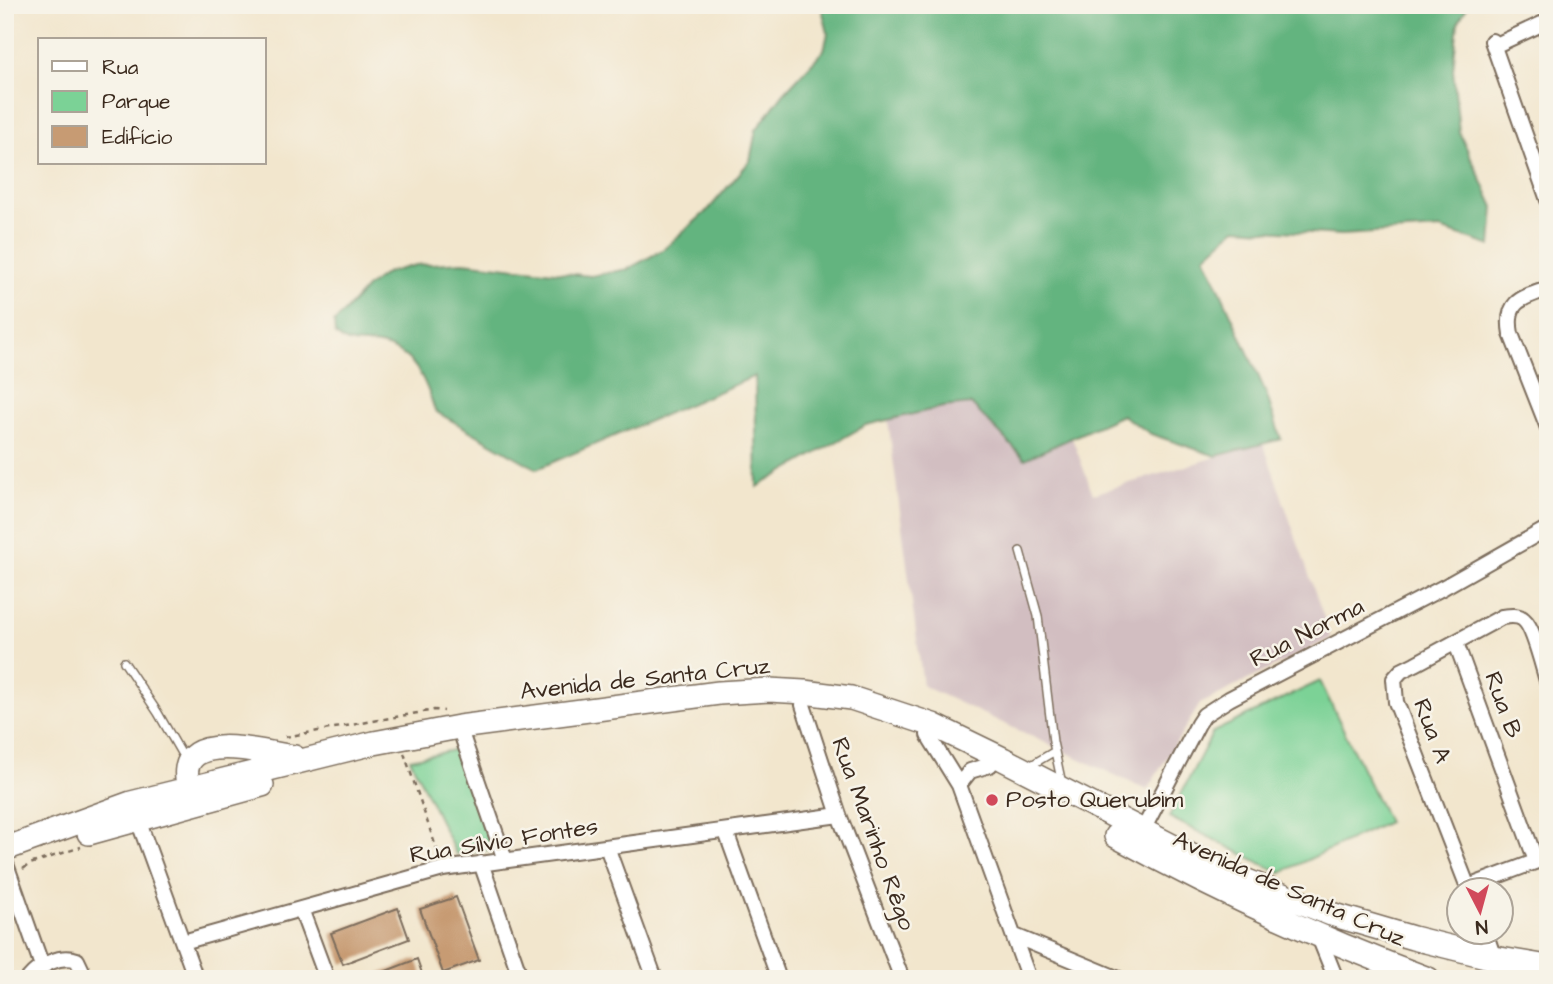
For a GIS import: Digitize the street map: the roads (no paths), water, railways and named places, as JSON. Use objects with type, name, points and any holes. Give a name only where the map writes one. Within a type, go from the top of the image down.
[{"type":"main road","name":"Avenida de Santa Cruz","points":[[5,849],[131,803],[189,787],[457,726],[719,693],[769,690],[804,692],[851,698],[933,725],[1219,870],[1331,914],[1413,938],[1499,968]]},
{"type":"main road","name":"Avenida de Santa Cruz","points":[[7,869],[105,828],[260,785],[403,751],[457,726],[773,702],[852,712],[896,722],[928,734],[1207,884],[1320,937],[1428,979]]},
{"type":"main road","points":[[211,800],[189,787],[186,775],[193,756],[203,751],[236,748],[296,757],[318,757]]},
{"type":"main road","points":[[1499,968],[1510,971],[1542,966]]},
{"type":"street","points":[[1548,21],[1493,43],[1548,200]]},
{"type":"street","points":[[1548,289],[1517,301],[1511,307],[1508,319],[1511,334],[1548,428]]},
{"type":"street","name":"Rua Norma","points":[[1142,832],[1204,715],[1229,699],[1422,598],[1548,528]]},
{"type":"street","name":"Rua A","points":[[1464,876],[1396,702],[1394,679],[1401,671],[1502,617],[1513,616],[1527,623],[1548,684]]},
{"type":"street","name":"Rua B","points":[[1456,643],[1542,859]]},
{"type":"street","name":"Rua Marinho Rêgo","points":[[803,705],[839,814],[902,979]]},
{"type":"street","points":[[457,726],[505,860]]},
{"type":"street","points":[[928,734],[959,785],[1029,979]]},
{"type":"street","points":[[959,785],[971,771],[990,765]]},
{"type":"street","name":"Rua Sílvio Fontes","points":[[183,942],[443,869],[726,832],[839,814]]},
{"type":"street","points":[[138,820],[196,979]]},
{"type":"street","points":[[726,832],[779,979]]},
{"type":"street","points":[[607,847],[655,979]]},
{"type":"street","points":[[1499,876],[1542,859]]},
{"type":"street","points":[[481,863],[522,979]]},
{"type":"street","points":[[7,869],[42,965]]},
{"type":"street","points":[[301,909],[327,979]]},
{"type":"street","points":[[1014,936],[1119,979]]},
{"type":"street","points":[[1320,937],[1336,979]]},
{"type":"street","points":[[1490,946],[1499,968]]},
{"type":"street","points":[[28,979],[42,965],[72,958],[81,965],[86,979]]},
{"type":"lane","points":[[1020,551],[1038,616],[1055,751],[1063,790]]},
{"type":"lane","points":[[124,662],[188,764]]},
{"type":"lane","points":[[1024,769],[1055,751]]},
{"type":"place","name":"Posto Querubim","points":[[992,800]]}]
